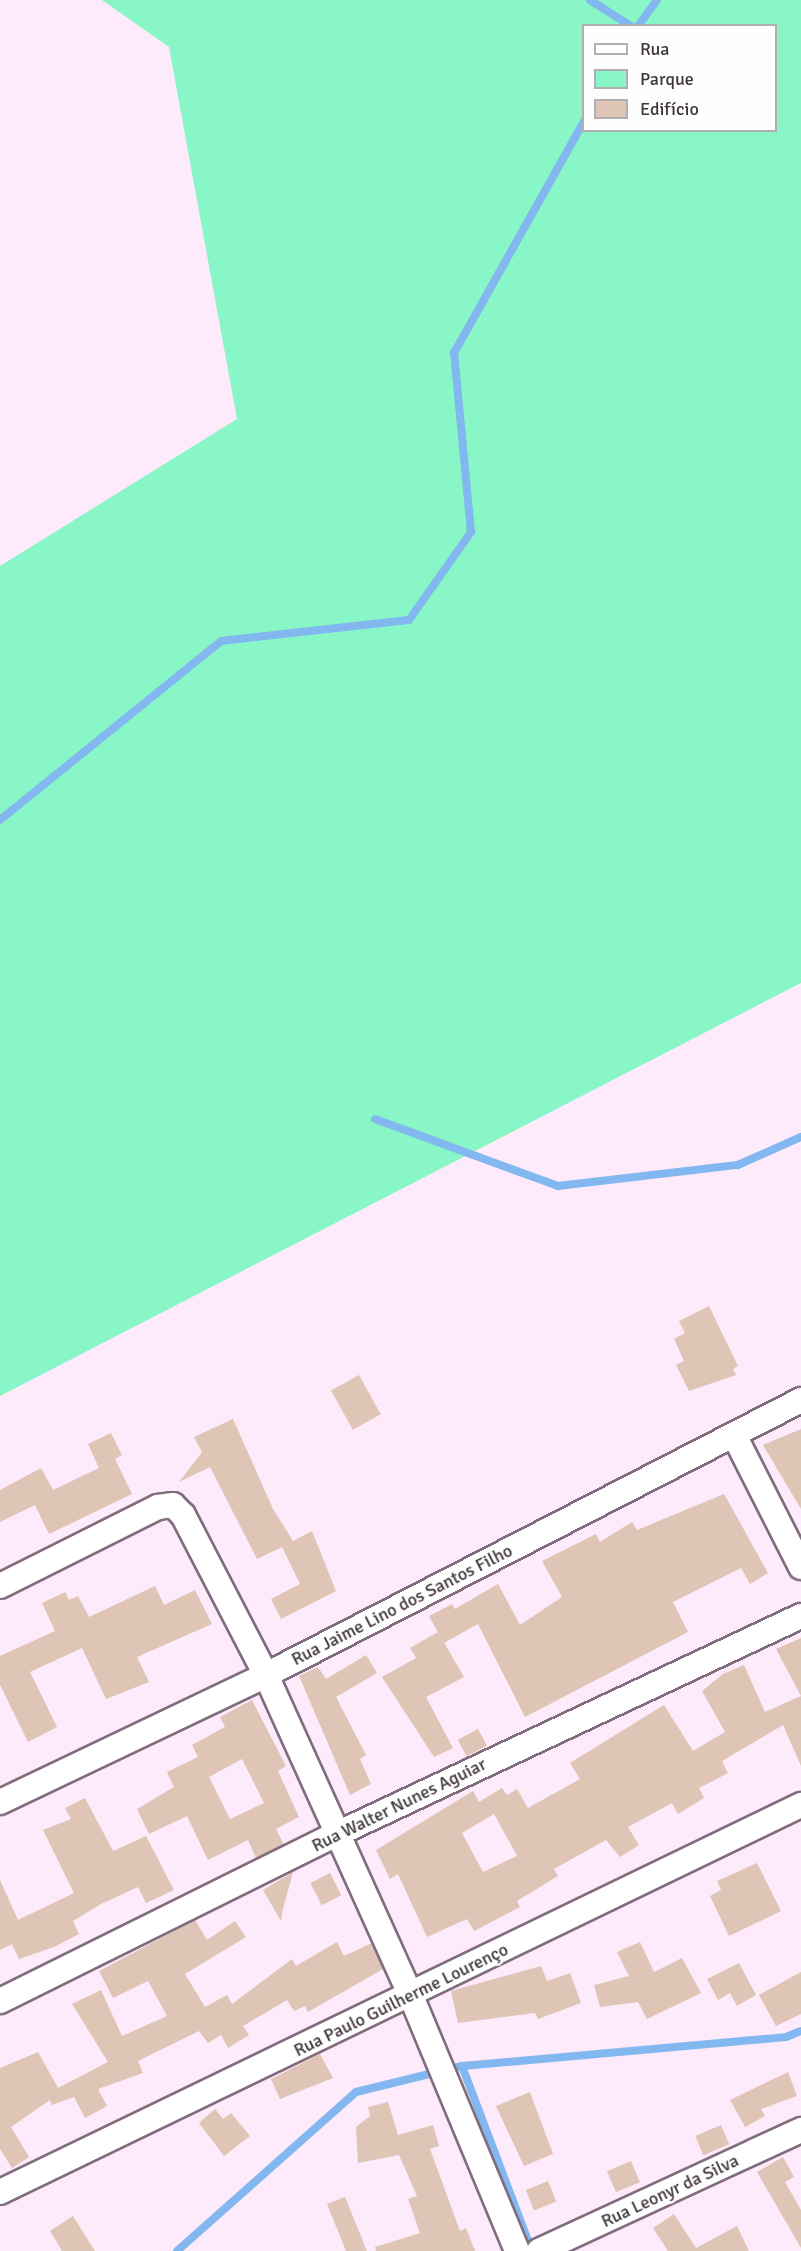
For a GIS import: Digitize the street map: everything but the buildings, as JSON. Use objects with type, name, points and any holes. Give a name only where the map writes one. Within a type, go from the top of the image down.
[{"type":"street","name":"Rua Jaime Lino dos Santos Filho","points":[[0,1802],[266,1675],[801,1400]]},
{"type":"street","points":[[734,1435],[801,1567]]},
{"type":"street","points":[[0,1586],[158,1507],[173,1505],[266,1675],[411,1996],[517,2251]]},
{"type":"street","name":"Rua Walter Nunes Aguiar","points":[[0,2001],[337,1834],[801,1616]]},
{"type":"street","name":"Rua Paulo Guilherme Lourenço","points":[[0,2192],[411,1996],[801,1805]]},
{"type":"street","name":"Rua Leonyr da Silva","points":[[539,2251],[801,2130]]},
{"type":"green space","points":[[102,0],[801,0],[801,983],[0,1396],[0,566],[237,419],[169,47]]},
{"type":"waterway","points":[[590,0],[628,24]]},
{"type":"waterway","points":[[639,24],[657,0]]},
{"type":"waterway","points":[[0,820],[221,641],[409,620],[471,532],[454,353],[582,125]]},
{"type":"waterway","points":[[375,1119],[558,1186],[738,1165],[801,1137]]},
{"type":"waterway","points":[[177,2251],[356,2092],[462,2066],[786,2037],[801,2031]]},
{"type":"waterway","points":[[462,2066],[532,2251]]}]
